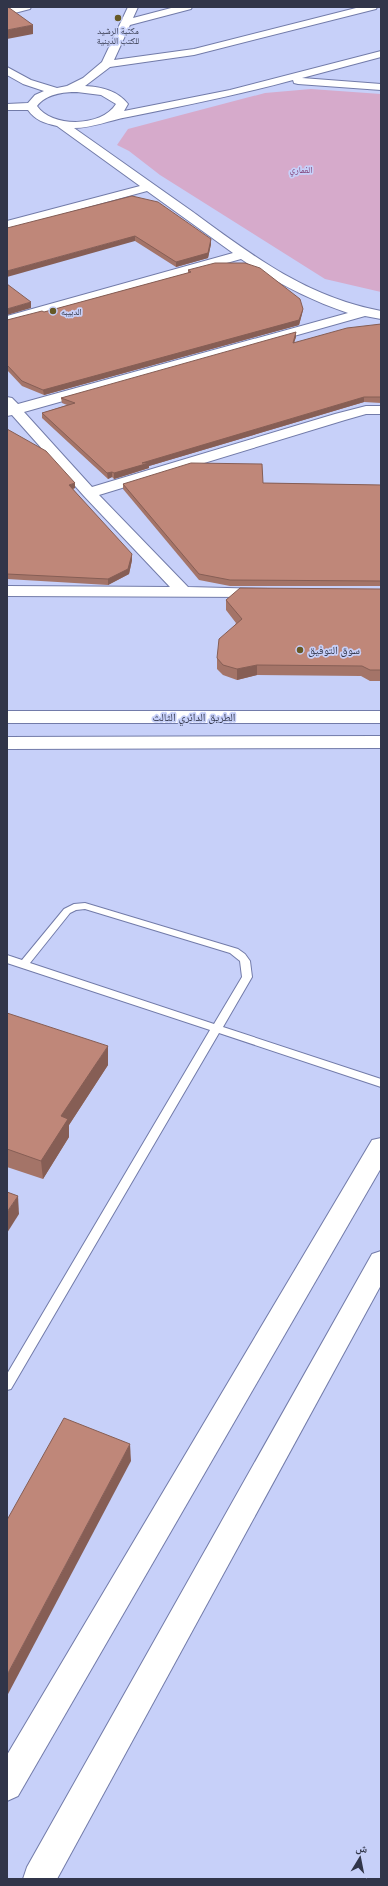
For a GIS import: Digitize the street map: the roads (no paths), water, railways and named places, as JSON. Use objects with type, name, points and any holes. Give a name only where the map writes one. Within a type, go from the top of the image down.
[{"type":"street","points":[[7,12],[26,7]]},
{"type":"street","points":[[70,89],[87,80],[105,65],[133,7]]},
{"type":"street","points":[[126,24],[187,7]]},
{"type":"street","points":[[105,65],[194,52],[372,7]]},
{"type":"street","points":[[27,82],[35,102],[33,112],[38,117],[60,123],[89,124],[109,118],[167,107],[284,80],[381,54]]},
{"type":"street","points":[[104,92],[105,65]]},
{"type":"street","points":[[7,70],[27,82],[57,91]]},
{"type":"street","points":[[284,80],[381,88]]},
{"type":"street","points":[[7,107],[35,102],[57,91],[70,89],[104,92],[118,99],[167,107]]},
{"type":"street","points":[[92,146],[94,130],[121,110],[122,104],[118,99]]},
{"type":"street","points":[[60,123],[243,254],[292,284],[316,296],[362,313],[381,315]]},
{"type":"street","points":[[7,225],[149,187]]},
{"type":"street","points":[[7,320],[243,254]]},
{"type":"street","points":[[183,591],[9,408],[362,313]]},
{"type":"street","points":[[89,493],[340,417],[366,410],[381,410]]},
{"type":"street","points":[[7,591],[278,592]]},
{"type":"street","name":"الطريق الدائري الثالث","points":[[7,717],[381,717]]},
{"type":"street","points":[[7,743],[381,742]]},
{"type":"street","points":[[7,1785],[381,1147]]},
{"type":"street","points":[[39,1879],[381,1261]]},
{"type":"lane","points":[[7,1384],[247,977],[247,965],[243,957],[234,951],[93,908],[74,907],[67,911],[24,964]]},
{"type":"lane","points":[[7,959],[381,1084]]},
{"type":"place","name":"مكتبة الرشيد للكتب الدينية","points":[[118,18]]},
{"type":"place","name":"الدبيبه","points":[[53,311]]},
{"type":"place","name":"سوق التوفيق","points":[[300,650]]},
{"type":"park label","name":"الغماري","points":[[301,169]]}]
